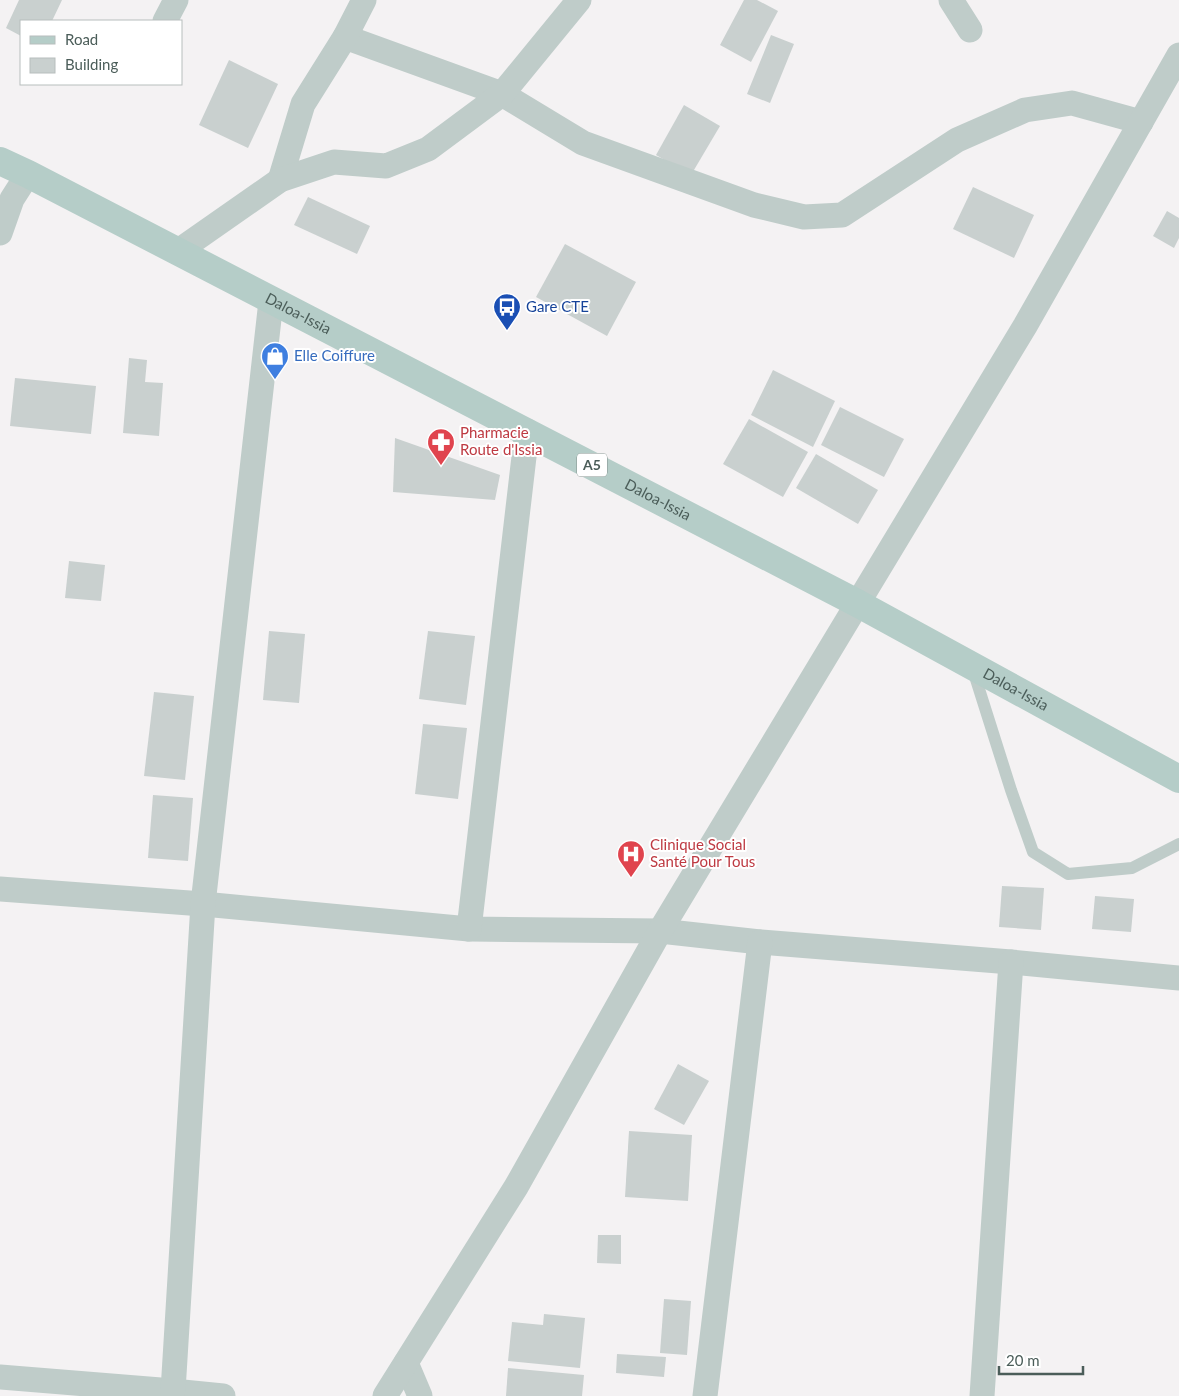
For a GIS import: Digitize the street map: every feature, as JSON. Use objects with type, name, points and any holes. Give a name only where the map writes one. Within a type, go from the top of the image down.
[{"type":"main road","name":"Daloa-Issia","points":[[0,160],[857,603],[1179,779]]},
{"type":"street","points":[[166,20],[176,0]]},
{"type":"street","points":[[280,180],[303,104],[345,37],[364,0]]},
{"type":"street","points":[[177,252],[280,180],[334,162],[386,166],[428,149],[502,94],[579,0]]},
{"type":"street","points":[[951,0],[970,30]]},
{"type":"street","points":[[345,37],[502,94],[583,143],[754,205],[804,217],[842,215],[957,140],[1025,110],[1072,102],[1141,122]]},
{"type":"street","points":[[385,1396],[516,1187],[660,931],[1020,334],[1179,55]]},
{"type":"street","points":[[0,233],[12,199],[28,174]]},
{"type":"street","points":[[173,1391],[203,904],[271,301]]},
{"type":"street","points":[[469,928],[527,431]]},
{"type":"street","points":[[0,889],[203,904],[469,928],[660,931],[760,942],[1011,962],[1179,978]]},
{"type":"street","points":[[705,1396],[760,942]]},
{"type":"street","points":[[982,1396],[1011,962]]},
{"type":"street","points":[[406,1363],[420,1396]]},
{"type":"street","points":[[0,1378],[223,1396]]},
{"type":"lane","points":[[972,666],[1011,790],[1033,852],[1068,874],[1132,868],[1179,844]]},
{"type":"building","points":[[19,0],[62,0],[52,20],[20,20],[20,35],[6,28]]},
{"type":"building","points":[[744,0],[757,0],[778,11],[751,62],[720,45]]},
{"type":"building","points":[[771,35],[794,44],[770,103],[747,94]]},
{"type":"building","points":[[229,60],[278,84],[248,148],[199,125]]},
{"type":"building","points":[[684,105],[720,126],[691,175],[656,155]]},
{"type":"building","points":[[973,187],[1034,215],[1014,258],[953,229]]},
{"type":"building","points":[[308,197],[370,226],[357,254],[294,225]]},
{"type":"building","points":[[1167,211],[1179,218],[1179,238],[1174,248],[1153,236]]},
{"type":"building","points":[[565,244],[636,282],[607,336],[536,297]]},
{"type":"building","points":[[129,358],[147,360],[145,382],[163,383],[159,436],[123,433]]},
{"type":"building","points":[[773,370],[835,401],[813,447],[751,415]]},
{"type":"building","points":[[15,378],[96,386],[91,434],[10,426]]},
{"type":"building","points":[[840,407],[904,439],[884,477],[821,445]]},
{"type":"building","points":[[749,419],[808,452],[783,497],[723,464]]},
{"type":"building","points":[[395,438],[500,475],[495,500],[393,492]]},
{"type":"building","points":[[816,454],[878,490],[858,524],[796,488]]},
{"type":"building","points":[[69,561],[105,565],[101,601],[65,598]]},
{"type":"building","points":[[269,631],[305,634],[299,703],[263,700]]},
{"type":"building","points":[[428,631],[475,636],[466,705],[419,699]]},
{"type":"building","points":[[154,692],[194,696],[185,780],[144,776]]},
{"type":"building","points":[[423,724],[467,728],[458,799],[415,794]]},
{"type":"building","points":[[153,795],[193,798],[188,861],[148,858]]},
{"type":"building","points":[[1002,886],[1044,888],[1041,930],[999,927]]},
{"type":"building","points":[[1095,896],[1134,899],[1131,932],[1092,929]]},
{"type":"building","points":[[678,1064],[709,1081],[684,1125],[654,1109]]},
{"type":"building","points":[[629,1131],[692,1135],[688,1201],[625,1197]]},
{"type":"building","points":[[598,1235],[621,1235],[621,1264],[597,1263]]},
{"type":"building","points":[[664,1299],[691,1301],[687,1355],[660,1353]]},
{"type":"building","points":[[544,1314],[585,1318],[580,1368],[508,1361],[512,1322],[543,1325]]},
{"type":"building","points":[[617,1354],[666,1357],[664,1377],[616,1373]]},
{"type":"building","points":[[508,1368],[584,1375],[582,1396],[506,1396]]},
{"type":"place","name":"Gare CTE","points":[[507,331]]},
{"type":"place","name":"Elle Coiffure","points":[[275,380]]},
{"type":"place","name":"Pharmacie Route d'Issia","points":[[441,466]]},
{"type":"place","name":"Clinique Social Santé Pour Tous","points":[[631,878]]}]
